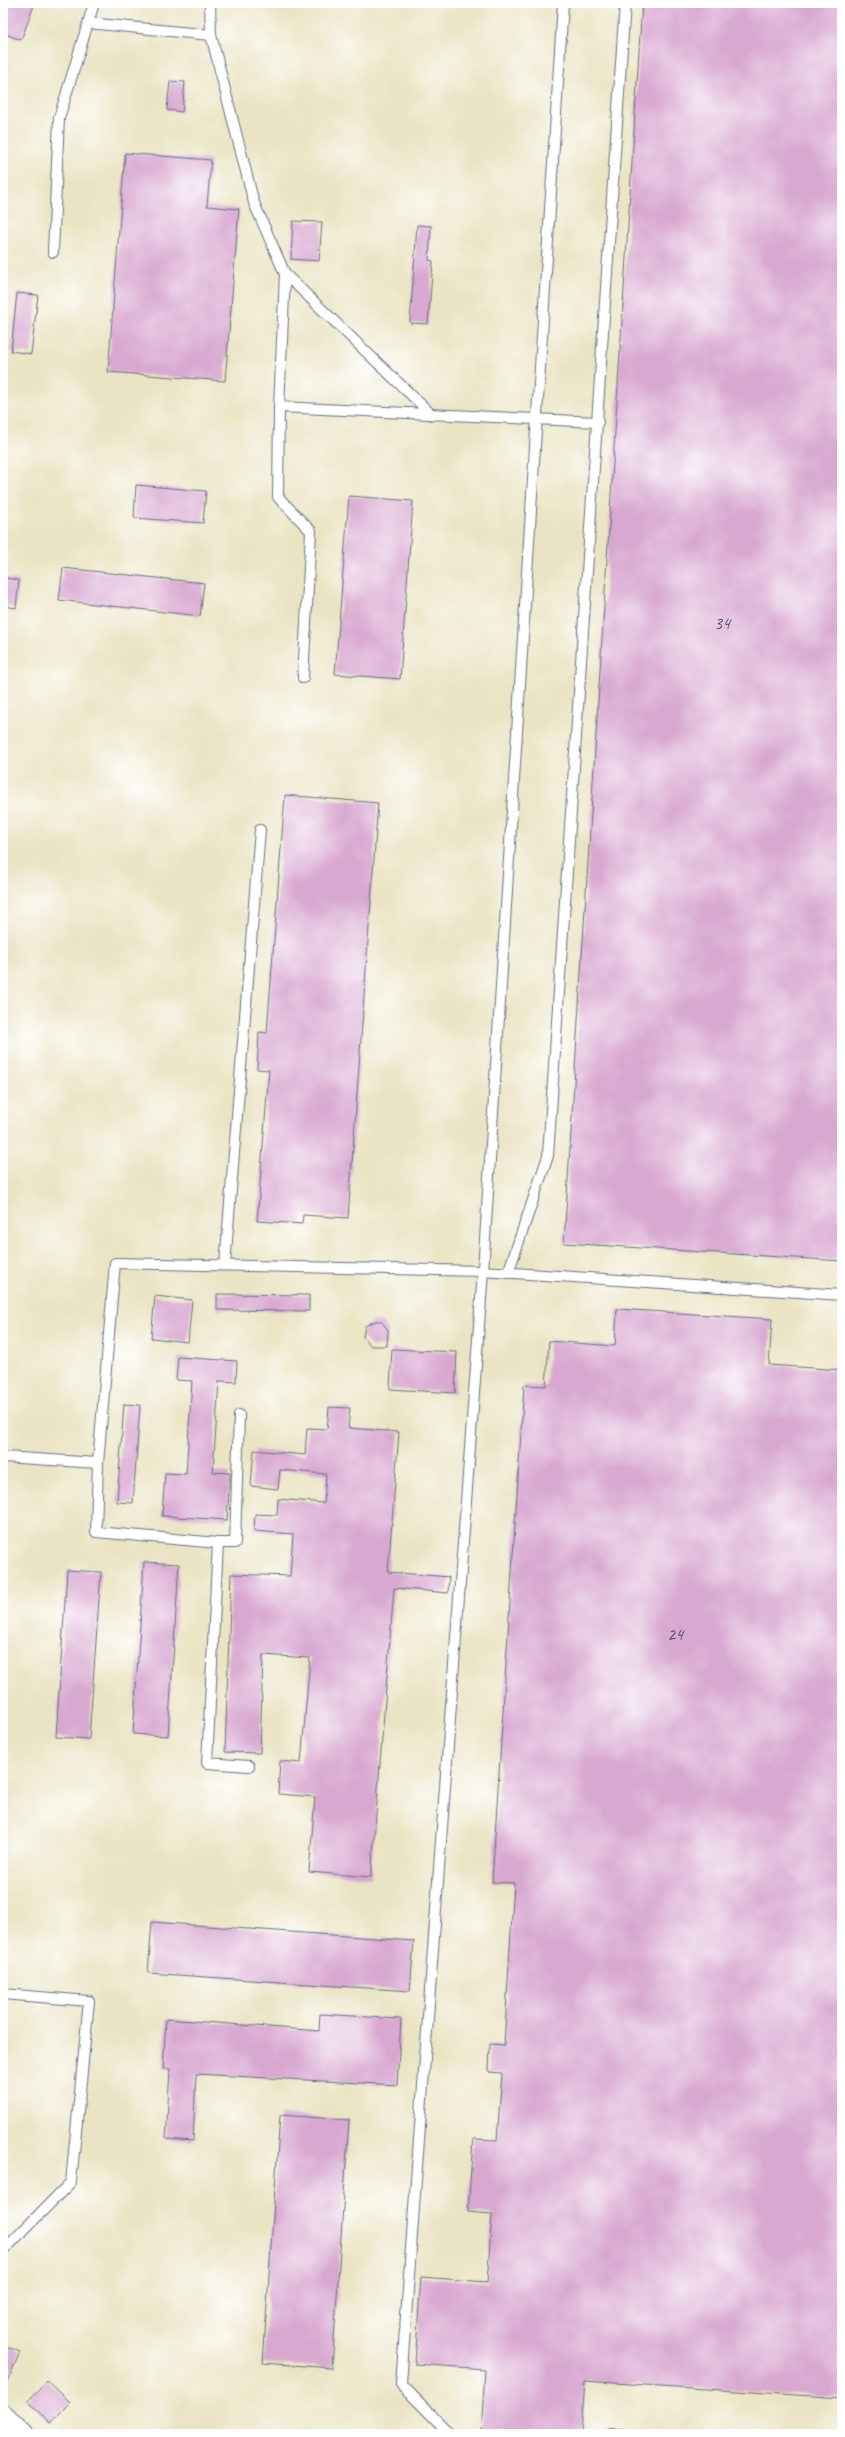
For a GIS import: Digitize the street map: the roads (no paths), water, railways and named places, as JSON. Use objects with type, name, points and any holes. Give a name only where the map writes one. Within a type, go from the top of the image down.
[{"type":"street","points":[[3,2415],[23,2434]]},
{"type":"lane","points":[[53,252],[59,118],[94,3]]},
{"type":"lane","points":[[210,3],[211,35],[254,203],[285,274],[432,415]]},
{"type":"lane","points":[[450,2434],[401,2384],[484,1271],[563,3]]},
{"type":"lane","points":[[508,1272],[548,1156],[626,3]]},
{"type":"lane","points":[[88,23],[211,35]]},
{"type":"lane","points":[[285,274],[279,407],[278,497],[311,531],[303,678]]},
{"type":"lane","points":[[279,407],[598,422]]},
{"type":"lane","points":[[225,1265],[260,830]]},
{"type":"lane","points":[[239,1415],[235,1543],[218,1543],[96,1532],[98,1463],[115,1263],[508,1272],[842,1295]]},
{"type":"lane","points":[[3,1457],[98,1463]]},
{"type":"lane","points":[[218,1543],[207,1763],[249,1766]]},
{"type":"lane","points":[[3,1994],[89,2002],[71,2182],[3,2251]]},
{"type":"lane","points":[[610,2434],[620,2434]]}]
